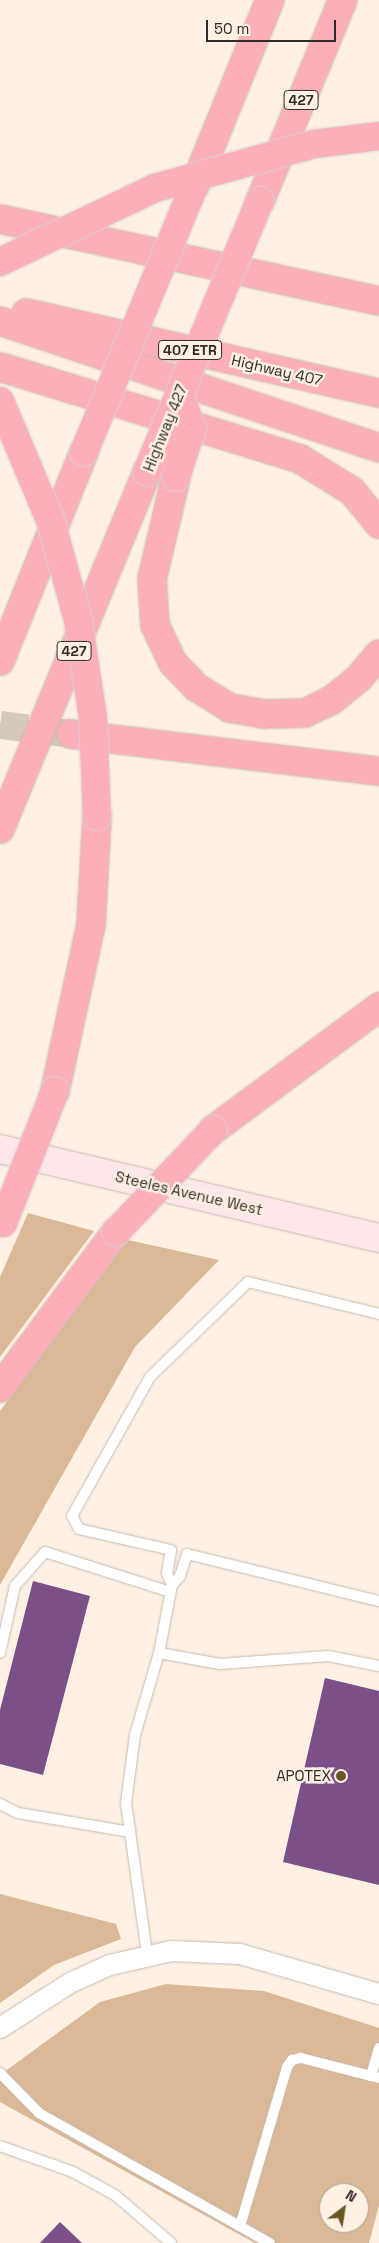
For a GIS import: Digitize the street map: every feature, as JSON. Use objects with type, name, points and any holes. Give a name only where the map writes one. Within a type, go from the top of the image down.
[{"type":"highway","points":[[0,661],[270,0]]},
{"type":"highway","name":"Highway 427","points":[[0,830],[343,0]]},
{"type":"highway","points":[[0,262],[155,188],[314,144],[379,136]]},
{"type":"highway","points":[[0,219],[379,301]]},
{"type":"highway","name":"Highway 407","points":[[0,307],[379,394]]},
{"type":"highway","points":[[0,321],[379,448]]},
{"type":"highway","points":[[0,367],[300,459],[352,491],[379,524]]},
{"type":"highway","points":[[179,394],[192,428],[176,477],[152,579],[155,624],[173,663],[196,687],[230,708],[264,714],[305,713],[332,700],[359,678],[379,654]]},
{"type":"highway","points":[[0,401],[52,525],[78,620],[93,718],[97,816],[91,925],[55,1091],[1,1225]]},
{"type":"highway","points":[[0,648],[16,621]]},
{"type":"highway","points":[[72,734],[379,771]]},
{"type":"highway","points":[[0,1388],[116,1232],[212,1130],[379,1007]]},
{"type":"main road","name":"Steeles Avenue West","points":[[0,1148],[379,1238]]},
{"type":"street","points":[[0,2028],[70,1983],[147,1954],[198,1950],[240,1954],[379,1994]]},
{"type":"lane","points":[[171,1589],[167,1573],[172,1550],[79,1529],[72,1516],[150,1377],[248,1282],[379,1314]]},
{"type":"lane","points":[[0,1653],[15,1586],[45,1552],[171,1589]]},
{"type":"lane","points":[[147,1954],[126,1803],[135,1736],[159,1653],[171,1589],[180,1576],[187,1554],[379,1601]]},
{"type":"lane","points":[[159,1653],[220,1664],[328,1656],[379,1666]]},
{"type":"lane","points":[[0,1804],[18,1813],[130,1832]]},
{"type":"lane","points":[[240,2226],[287,2067],[292,2060],[301,2058],[375,2077],[379,2048]]},
{"type":"lane","points":[[0,2073],[39,2113],[270,2243]]},
{"type":"lane","points":[[0,2146],[72,2172],[115,2195],[171,2243]]},
{"type":"shaded area","points":[[28,1213],[94,1231],[0,1357],[0,1277]]},
{"type":"shaded area","points":[[128,1240],[219,1260],[135,1347],[0,1585],[0,1411]]},
{"type":"shaded area","points":[[0,1894],[116,1924],[121,1939],[54,1965],[0,2003]]},
{"type":"shaded area","points":[[166,1984],[264,1991],[379,2028],[379,2205],[369,2243],[255,2243],[0,2102],[0,2075],[100,2002]]},
{"type":"building","points":[[33,1581],[90,1596],[43,1775],[0,1764],[0,1710]]},
{"type":"building","name":"APOTEX","points":[[325,1678],[379,1691],[379,1885],[283,1862]]},
{"type":"building","points":[[60,2222],[82,2243],[40,2243]]},
{"type":"tunnel","points":[[0,725],[71,734]]},
{"type":"place","name":"APOTEX","points":[[341,1776]]}]
